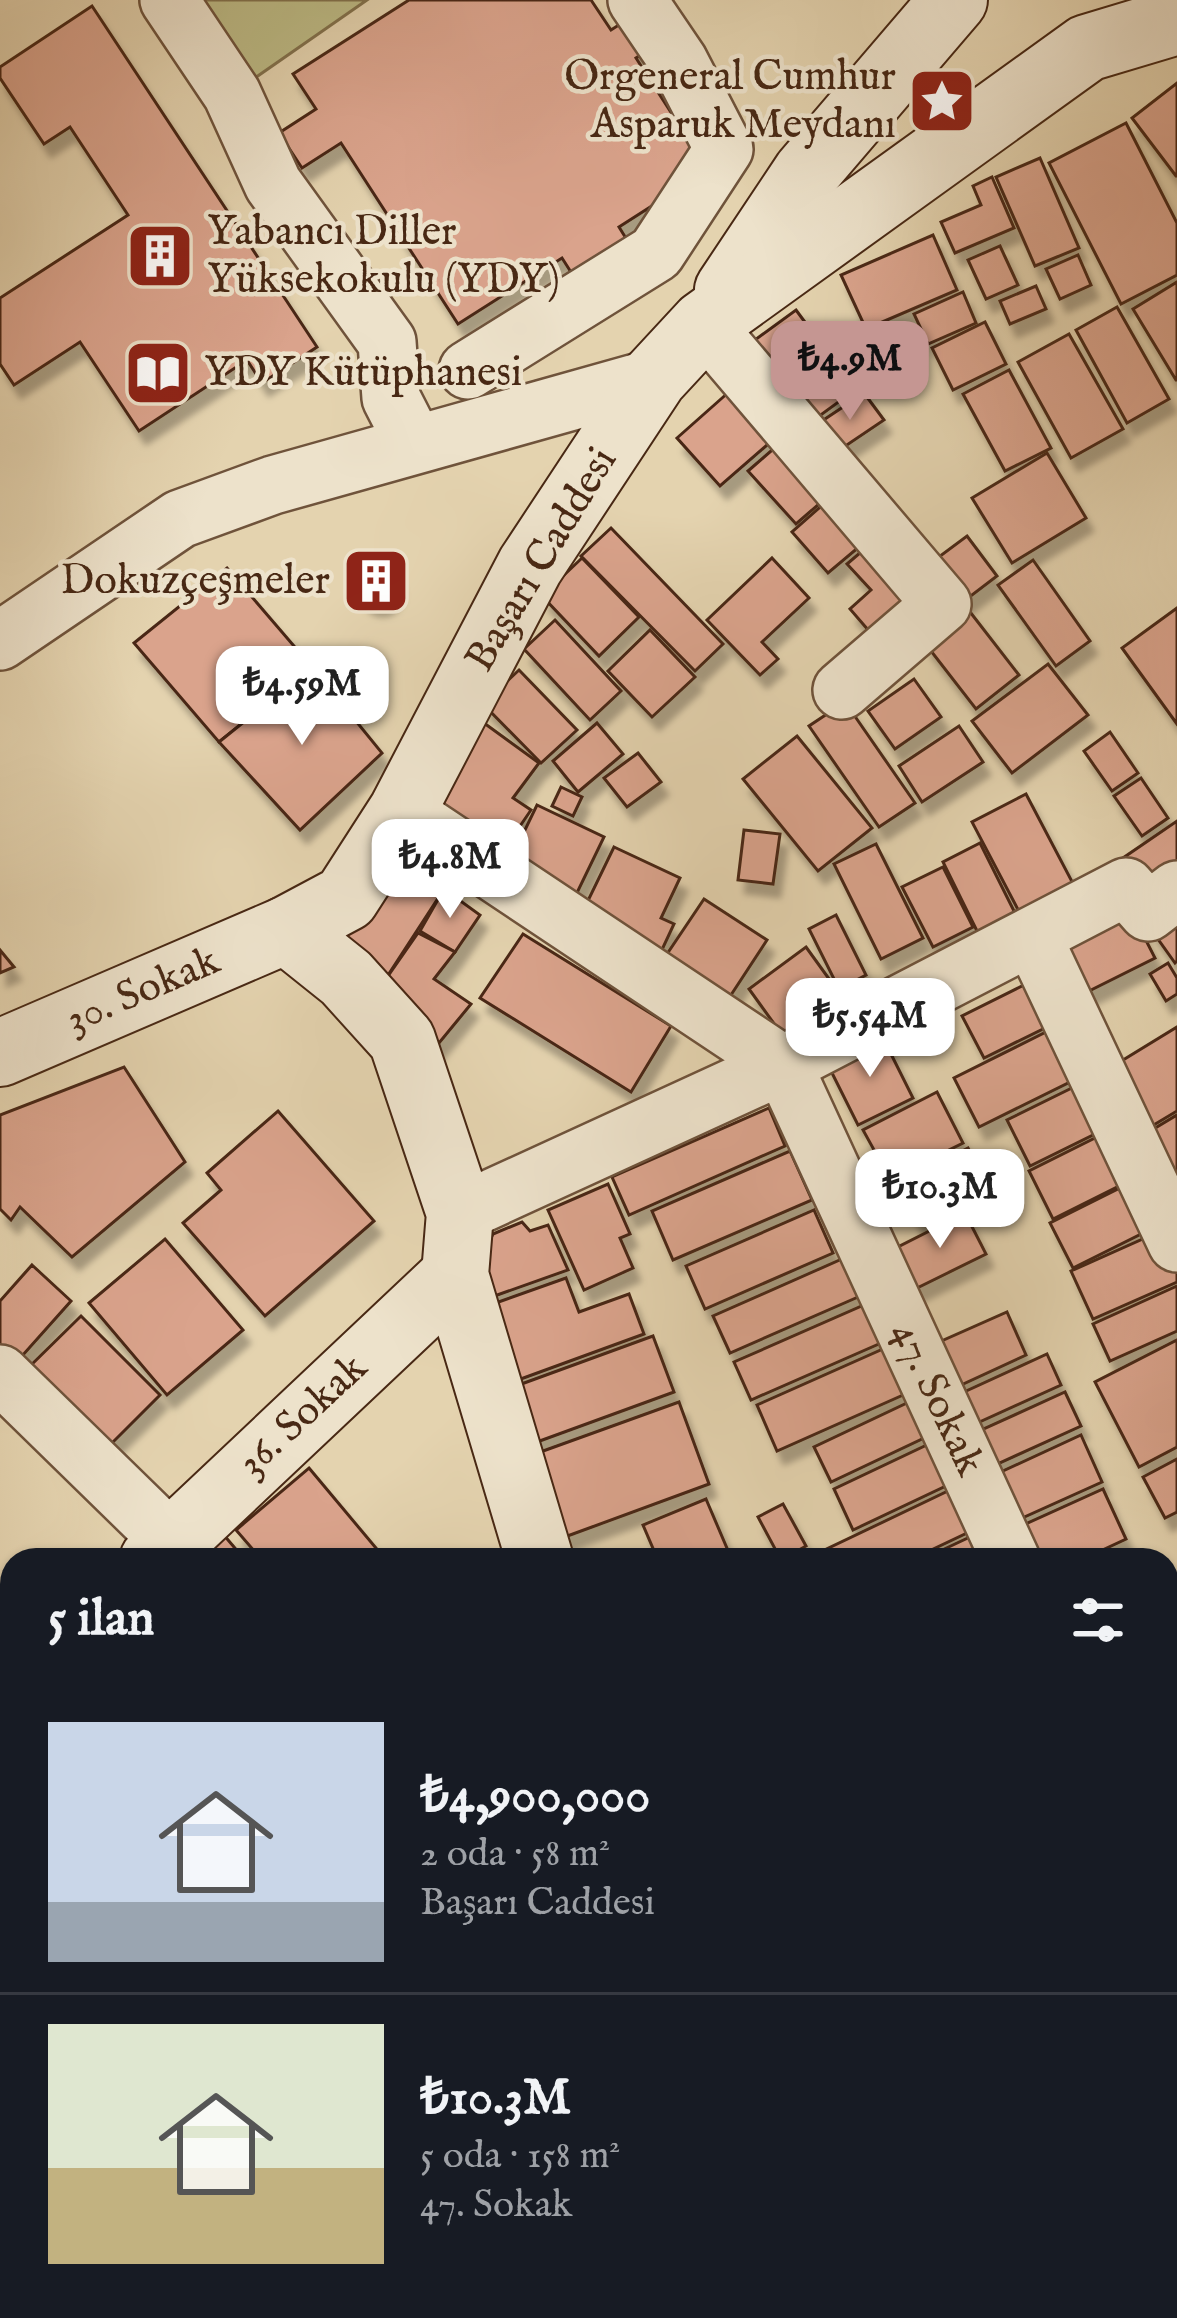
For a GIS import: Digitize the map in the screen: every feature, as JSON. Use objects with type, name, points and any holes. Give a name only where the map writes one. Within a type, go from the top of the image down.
[{"type":"main road","name":"Başarı Caddesi","points":[[286,930],[346,898],[402,811],[530,566],[654,378],[704,324],[806,173],[954,0]]},
{"type":"main road","name":"Başarı Caddesi","points":[[704,324],[1088,48],[1177,21]]},
{"type":"main road","name":"Başarı Caddesi","points":[[1018,99],[1104,87],[1177,68]]},
{"type":"main road","name":"30. Sokak","points":[[0,1053],[286,930]]},
{"type":"main road","points":[[286,930],[346,978],[402,1040],[538,1548]]},
{"type":"main road","name":"36. Sokak","points":[[163,1548],[457,1244]]},
{"type":"street","points":[[169,0],[232,94],[273,184],[387,343],[391,398],[414,443]]},
{"type":"street","points":[[468,370],[656,253],[724,149],[679,62],[637,0]]},
{"type":"street","points":[[704,324],[942,604],[842,690]]},
{"type":"street","points":[[0,641],[180,519],[273,485],[414,443],[654,378]]},
{"type":"street","points":[[402,811],[783,1065]]},
{"type":"street","points":[[457,1244],[783,1065],[1126,887],[1148,912],[1177,890]]},
{"type":"street","points":[[1033,938],[1177,1243]]},
{"type":"street","name":"47. Sokak","points":[[783,1065],[1005,1548]]},
{"type":"street","points":[[0,1374],[159,1548]]},
{"type":"shaded area","points":[[169,0],[367,0],[232,94]]},
{"type":"building","points":[[409,0],[591,0],[611,30],[639,12],[659,43],[636,58],[708,170],[619,227],[637,256],[583,291],[562,258],[458,324],[341,143],[302,168],[279,133],[316,109],[293,74]]},
{"type":"building","name":"Yabancı Diller Yüksekokulu (YDY)","points":[[92,6],[317,347],[262,383],[247,360],[139,431],[80,342],[14,385],[0,364],[0,298],[128,215],[70,127],[44,144],[0,78],[0,67]]},
{"type":"building","points":[[1177,83],[1177,176],[1176,176],[1132,118]]},
{"type":"building","points":[[1126,123],[1177,223],[1177,275],[1121,304],[1049,163]]},
{"type":"building","points":[[1040,158],[1079,248],[1035,266],[996,177]]},
{"type":"building","points":[[992,177],[1014,228],[955,253],[941,222],[981,205],[973,186]]},
{"type":"building","points":[[933,235],[957,290],[866,329],[841,275]]},
{"type":"building","points":[[1000,246],[1018,285],[986,299],[968,260]]},
{"type":"building","points":[[1078,255],[1091,285],[1060,299],[1046,269]]},
{"type":"building","points":[[1177,282],[1177,380],[1176,380],[1133,309]]},
{"type":"building","points":[[1036,286],[1046,309],[1010,324],[1000,301]]},
{"type":"building","points":[[963,292],[976,323],[928,344],[914,314]]},
{"type":"building","points":[[1117,307],[1169,399],[1127,423],[1076,330]]},
{"type":"building","points":[[796,310],[855,390],[807,425],[748,345]]},
{"type":"building","points":[[985,322],[1006,364],[953,390],[932,348]]},
{"type":"building","points":[[1069,334],[1123,429],[1071,458],[1018,362]]},
{"type":"building","points":[[1009,370],[1051,448],[1005,471],[963,394]]},
{"type":"building","points":[[739,383],[782,432],[720,486],[677,438]]},
{"type":"building","points":[[864,393],[884,420],[835,453],[816,425]]},
{"type":"building","points":[[787,437],[834,491],[796,524],[748,471]]},
{"type":"building","points":[[1047,453],[1086,518],[1012,563],[972,498]]},
{"type":"building","points":[[835,494],[872,536],[828,573],[792,532]]},
{"type":"building","points":[[611,528],[723,644],[695,671],[581,556]]},
{"type":"building","points":[[967,536],[997,576],[955,608],[924,568]]},
{"type":"building","points":[[875,540],[931,602],[882,646],[850,609],[871,590],[847,564]]},
{"type":"building","points":[[582,558],[639,617],[599,656],[542,596]]},
{"type":"building","points":[[772,558],[809,598],[762,642],[778,659],[760,675],[707,620]]},
{"type":"building","points":[[1033,560],[1090,641],[1056,666],[998,585]]},
{"type":"building","name":"Dokuzçeşmeler","points":[[376,563],[390,569],[396,583],[390,597],[376,603],[362,597],[356,583],[362,569]]},
{"type":"building","points":[[227,568],[312,667],[219,742],[134,643]]},
{"type":"building","points":[[967,608],[1019,675],[976,709],[924,642]]},
{"type":"building","points":[[1177,608],[1177,724],[1122,648]]},
{"type":"building","points":[[555,620],[621,691],[590,720],[524,649]]},
{"type":"building","points":[[650,630],[695,677],[652,717],[608,671]]},
{"type":"building","points":[[1048,664],[1088,715],[1012,773],[972,721]]},
{"type":"building","points":[[312,667],[382,753],[300,830],[219,742]]},
{"type":"building","points":[[519,670],[577,730],[541,763],[483,704]]},
{"type":"building","points":[[914,679],[941,717],[895,749],[868,711]]},
{"type":"building","points":[[845,702],[915,803],[879,827],[809,726]]},
{"type":"building","points":[[484,723],[539,763],[513,798],[531,810],[503,851],[426,802]]},
{"type":"building","points":[[597,723],[623,754],[578,792],[553,761]]},
{"type":"building","points":[[959,726],[983,762],[922,802],[899,766]]},
{"type":"building","points":[[1110,732],[1138,773],[1112,791],[1084,751]]},
{"type":"building","points":[[797,736],[872,828],[818,871],[743,779]]},
{"type":"building","points":[[638,753],[661,782],[627,807],[604,778]]},
{"type":"building","points":[[1141,778],[1168,818],[1142,836],[1114,796]]},
{"type":"building","points":[[561,787],[582,797],[573,816],[552,806]]},
{"type":"building","points":[[1026,794],[1078,893],[1024,921],[972,822]]},
{"type":"building","points":[[537,805],[604,837],[574,899],[507,867]]},
{"type":"building","points":[[1177,821],[1177,880],[1151,898],[1123,858]]},
{"type":"building","points":[[744,830],[780,834],[773,884],[738,880]]},
{"type":"building","points":[[980,843],[1017,917],[979,935],[943,862]]},
{"type":"building","points":[[876,844],[923,938],[881,959],[834,864]]},
{"type":"building","points":[[614,847],[680,878],[661,918],[674,924],[660,954],[581,915]]},
{"type":"building","points":[[397,857],[444,889],[379,989],[341,939]]},
{"type":"building","points":[[943,867],[973,927],[933,947],[902,887]]},
{"type":"building","points":[[444,889],[480,915],[455,952],[420,931]]},
{"type":"building","points":[[704,899],[767,940],[729,998],[665,957]]},
{"type":"building","points":[[1177,905],[1177,961],[1175,963],[1148,925]]},
{"type":"building","points":[[1131,911],[1155,958],[1085,993],[1061,945]]},
{"type":"building","points":[[836,915],[866,975],[839,989],[809,929]]},
{"type":"building","points":[[418,933],[455,952],[434,979],[471,1004],[425,1060],[379,989]]},
{"type":"building","points":[[523,934],[671,1026],[631,1092],[480,998]]},
{"type":"building","points":[[806,947],[845,1001],[788,1043],[749,989]]},
{"type":"building","points":[[0,950],[14,967],[0,973]]},
{"type":"building","points":[[1168,963],[1177,978],[1177,994],[1166,1001],[1150,974]]},
{"type":"building","points":[[1028,983],[1049,1026],[984,1058],[962,1016]]},
{"type":"building","points":[[1177,1027],[1177,1111],[1147,1129],[1110,1068]]},
{"type":"building","points":[[1048,1031],[1074,1080],[979,1127],[954,1078]]},
{"type":"building","points":[[882,1036],[913,1098],[858,1125],[826,1061]]},
{"type":"building","points":[[124,1067],[185,1162],[72,1257],[20,1207],[11,1220],[0,1209],[0,1115]]},
{"type":"building","points":[[1080,1084],[1103,1130],[1030,1166],[1007,1120]]},
{"type":"building","points":[[937,1092],[963,1143],[890,1179],[863,1130]]},
{"type":"building","points":[[769,1108],[785,1146],[629,1215],[612,1177]]},
{"type":"building","points":[[278,1111],[374,1221],[265,1316],[183,1223],[221,1190],[207,1173]]},
{"type":"building","points":[[1177,1115],[1177,1175],[1169,1180],[1142,1136]]},
{"type":"building","points":[[1109,1131],[1133,1179],[1053,1219],[1029,1171]]},
{"type":"building","points":[[968,1148],[989,1187],[917,1224],[897,1185]]},
{"type":"building","points":[[790,1151],[812,1200],[673,1260],[652,1211]]},
{"type":"building","points":[[1134,1181],[1157,1226],[1073,1268],[1050,1223]]},
{"type":"building","points":[[608,1184],[630,1234],[620,1238],[633,1268],[584,1290],[548,1210]]},
{"type":"building","points":[[814,1210],[833,1253],[705,1309],[686,1266]]},
{"type":"building","points":[[965,1213],[986,1254],[915,1289],[894,1249]]},
{"type":"building","points":[[522,1222],[530,1231],[548,1225],[568,1270],[486,1299],[475,1270],[493,1234]]},
{"type":"building","points":[[1163,1230],[1177,1261],[1177,1282],[1093,1319],[1071,1271]]},
{"type":"building","points":[[165,1239],[243,1330],[167,1395],[89,1303]]},
{"type":"building","points":[[842,1259],[858,1297],[730,1353],[713,1316]]},
{"type":"building","points":[[32,1265],[71,1301],[14,1365],[0,1353],[0,1301]]},
{"type":"building","points":[[566,1278],[579,1312],[629,1294],[644,1334],[518,1380],[490,1305]]},
{"type":"building","points":[[1177,1286],[1177,1331],[1110,1361],[1093,1324]]},
{"type":"building","points":[[864,1305],[881,1343],[751,1400],[734,1362]]},
{"type":"building","points":[[1007,1312],[1026,1355],[948,1391],[928,1347]]},
{"type":"building","points":[[81,1316],[160,1395],[103,1452],[23,1373]]},
{"type":"building","points":[[653,1336],[674,1392],[526,1446],[505,1390]]},
{"type":"building","points":[[1177,1340],[1177,1447],[1139,1467],[1095,1382]]},
{"type":"building","points":[[883,1349],[903,1395],[777,1451],[757,1405]]},
{"type":"building","points":[[1047,1354],[1061,1385],[964,1429],[951,1398]]},
{"type":"building","points":[[1065,1392],[1081,1426],[982,1471],[966,1437]]},
{"type":"building","points":[[679,1402],[709,1484],[562,1538],[532,1455]]},
{"type":"building","points":[[907,1403],[924,1438],[831,1482],[814,1447]]},
{"type":"building","points":[[1081,1435],[1102,1482],[1011,1523],[990,1477]]},
{"type":"building","points":[[931,1443],[950,1484],[853,1530],[834,1489]]},
{"type":"building","points":[[1177,1459],[1177,1512],[1165,1518],[1143,1477]]},
{"type":"building","points":[[309,1468],[376,1548],[252,1548],[236,1530]]},
{"type":"building","points":[[1103,1489],[1126,1539],[1107,1548],[1018,1548],[1010,1531]]},
{"type":"building","points":[[948,1491],[969,1532],[935,1548],[829,1548]]},
{"type":"building","points":[[706,1499],[727,1548],[653,1548],[643,1525]]},
{"type":"building","points":[[783,1504],[806,1546],[775,1548],[758,1517]]},
{"type":"building","points":[[223,1534],[235,1548],[213,1548]]},
{"type":"building","points":[[970,1537],[975,1548],[947,1548]]},
{"type":"place","name":"Orgeneral Cumhur Asparuk Meydanı","points":[[942,101]]},
{"type":"place","name":"Yabancı Diller Yüksekokulu (YDY)","points":[[160,256]]},
{"type":"place","name":"YDY Kütüphanesi","points":[[158,373]]},
{"type":"place","name":"Dokuzçeşmeler","points":[[376,581]]}]
